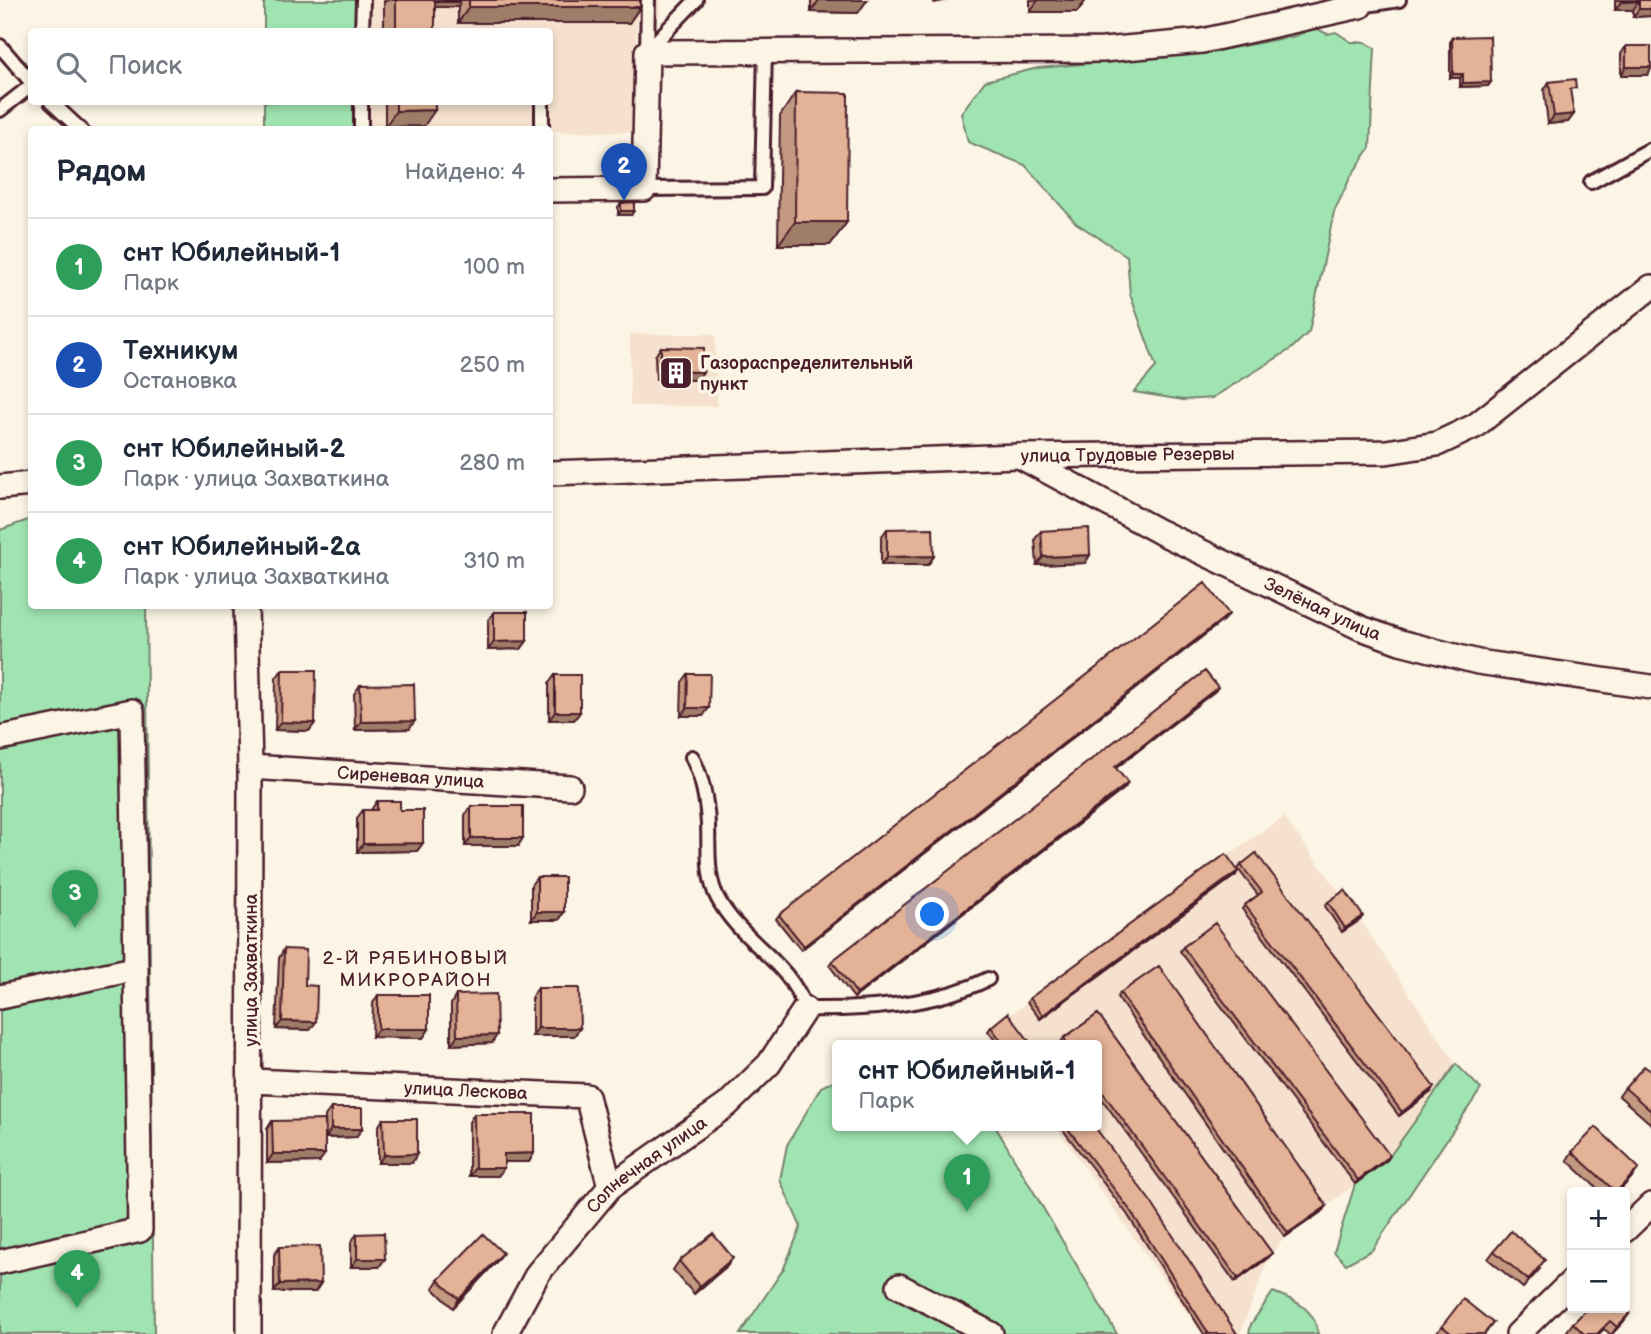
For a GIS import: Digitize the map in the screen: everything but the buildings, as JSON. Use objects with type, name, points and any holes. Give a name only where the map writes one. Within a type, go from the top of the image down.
[{"type":"street","points":[[553,190],[644,189],[647,52],[765,49],[1102,50],[1153,47],[1202,41],[1361,3]]},
{"type":"street","name":"улица Трудовые Резервы","points":[[553,473],[1018,456],[1386,452],[1437,444],[1497,412],[1651,287]]},
{"type":"street","name":"Зелёная улица","points":[[1018,456],[1172,538],[1361,628],[1400,642],[1478,662],[1651,687]]},
{"type":"street","points":[[0,487],[28,484]]},
{"type":"street","name":"улица Захваткина","points":[[246,609],[250,767],[249,1334]]},
{"type":"street","points":[[0,738],[132,711],[140,1230],[0,1262]]},
{"type":"street","name":"Сиреневая улица","points":[[250,767],[570,787]]},
{"type":"street","points":[[0,997],[134,969]]},
{"type":"street","name":"Солнечная улица","points":[[505,1334],[538,1273],[610,1187],[727,1105],[769,1064],[805,1009]]},
{"type":"street","name":"улица Лескова","points":[[251,1081],[587,1096],[610,1187]]},
{"type":"street","points":[[1630,1225],[1651,1205]]},
{"type":"street","points":[[899,1286],[991,1334]]},
{"type":"street","points":[[1521,1333],[1567,1286]]},
{"type":"lane","points":[[362,28],[363,0]]},
{"type":"lane","points":[[647,52],[648,0]]},
{"type":"lane","points":[[647,52],[696,0]]},
{"type":"lane","points":[[1361,3],[1399,0]]},
{"type":"lane","points":[[0,46],[28,79]]},
{"type":"lane","points":[[644,189],[762,188],[765,49]]},
{"type":"lane","points":[[0,110],[28,87]]},
{"type":"lane","points":[[54,105],[77,126]]},
{"type":"lane","points":[[361,105],[361,126]]},
{"type":"lane","points":[[542,105],[542,126]]},
{"type":"lane","points":[[1591,183],[1651,149]]},
{"type":"lane","points":[[692,757],[705,791],[710,874],[718,899],[784,971],[799,992],[805,1009],[864,1008],[948,994],[988,979]]},
{"type":"shaded area","points":[[264,0],[660,0],[660,16],[637,16],[634,132],[553,132],[553,126],[264,126],[264,105],[553,105],[553,28],[264,28]]},
{"type":"shaded area","name":"Газораспределительный пункт","points":[[630,334],[715,334],[717,406],[630,406]]},
{"type":"shaded area","points":[[1284,817],[1360,920],[1456,1064],[1387,1160],[1285,1237],[1269,1257],[1240,1334],[1202,1334],[1059,1131],[1102,1131],[1102,1040],[994,1040],[988,1031],[1223,858]]},
{"type":"green space","points":[[264,0],[356,0],[356,28],[264,28]]},
{"type":"green space","points":[[1316,28],[1327,34],[1336,32],[1351,42],[1365,42],[1375,48],[1370,148],[1351,176],[1334,212],[1309,332],[1291,349],[1212,398],[1183,400],[1134,392],[1156,367],[1130,294],[1127,256],[1076,223],[1025,165],[968,142],[961,113],[985,81],[1038,68],[1206,53],[1295,36]]},
{"type":"green space","points":[[264,105],[355,105],[355,126],[264,126]]},
{"type":"green space","points":[[28,520],[28,609],[146,609],[154,1334],[0,1334],[0,530]]},
{"type":"green space","points":[[1456,1064],[1481,1089],[1372,1250],[1346,1264],[1334,1252],[1355,1184],[1387,1160]]},
{"type":"green space","points":[[832,1082],[832,1131],[998,1131],[1117,1334],[740,1334],[784,1268],[801,1227],[780,1180],[787,1145],[821,1087]]},
{"type":"green space","points":[[1273,1292],[1303,1306],[1313,1317],[1318,1334],[1249,1334],[1251,1324]]},
{"type":"place","name":"Техникум","points":[[624,201]]},
{"type":"place","name":"Газораспределительный пункт","points":[[676,373]]},
{"type":"place","name":"снт Юбилейный-2","points":[[75,928]]},
{"type":"place","name":"снт Юбилейный-1","points":[[967,1212]]},
{"type":"place","name":"снт Юбилейный-2а","points":[[77,1308]]},
{"type":"district","name":"2-Й РЯБИНОВЫЙ МИКРОРАЙОН","points":[[416,968]]}]
